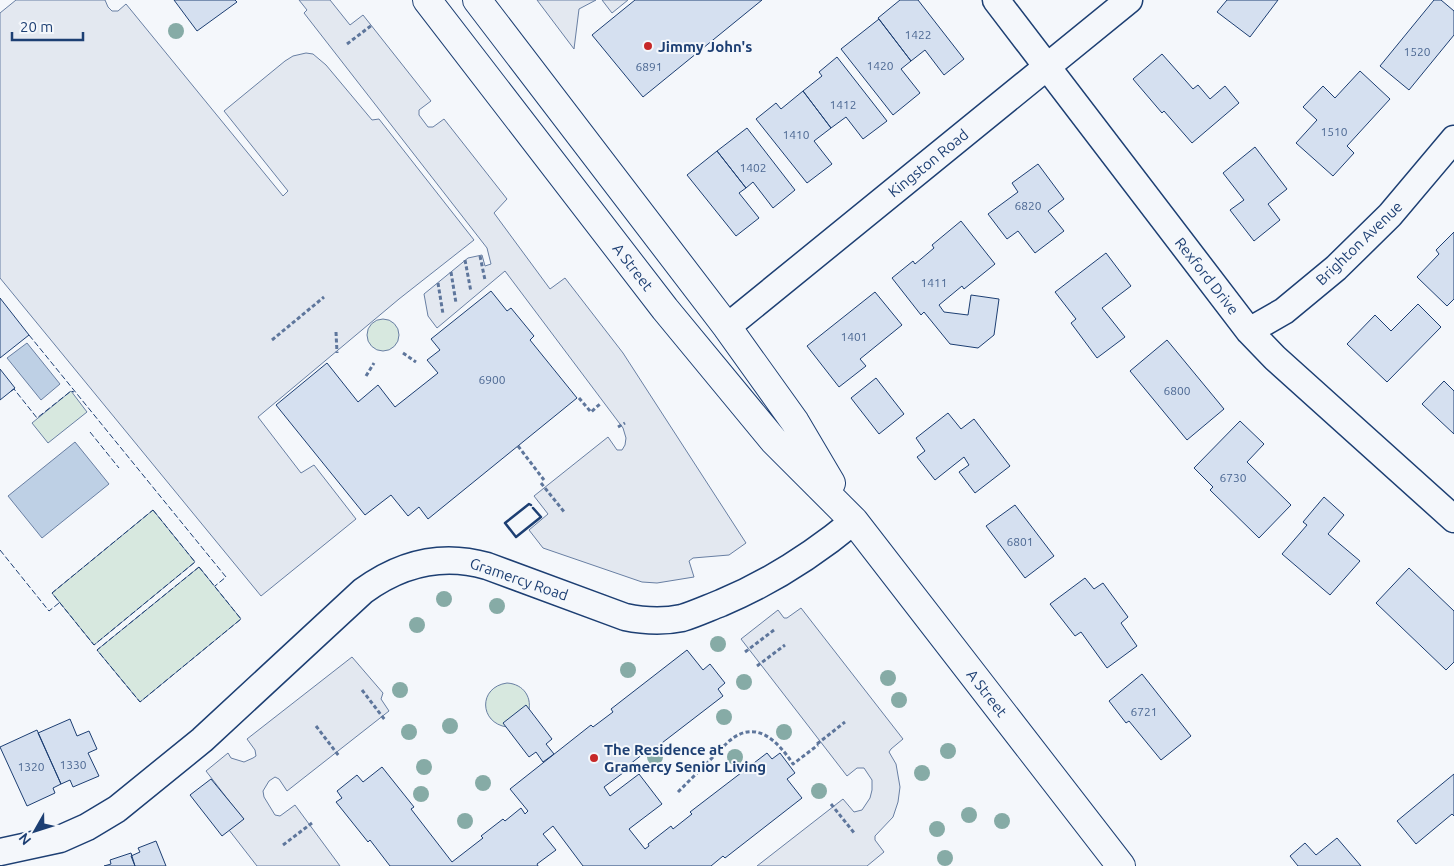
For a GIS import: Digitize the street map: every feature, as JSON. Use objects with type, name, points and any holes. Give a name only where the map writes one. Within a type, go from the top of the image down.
[{"type":"main road","name":"A Street","points":[[427,0],[665,308],[774,441],[854,521]]},
{"type":"main road","name":"A Street","points":[[477,0],[727,327],[794,422],[854,521],[1121,866]]},
{"type":"street","name":"Rexford Drive","points":[[996,0],[1250,331],[1275,358],[1454,519]]},
{"type":"street","name":"Kingston Road","points":[[727,327],[1129,0]]},
{"type":"street","name":"Brighton Avenue","points":[[1250,331],[1284,311],[1336,268],[1390,215],[1454,139]]},
{"type":"street","name":"Gramercy Road","points":[[0,852],[60,839],[87,827],[117,809],[202,740],[363,591],[392,573],[414,564],[452,560],[476,563],[625,617],[638,620],[661,621],[691,615],[743,594],[817,550],[854,521]]},
{"type":"path","points":[[347,44],[372,26]]},
{"type":"path","points":[[480,256],[485,280]]},
{"type":"path","points":[[465,260],[471,292]]},
{"type":"path","points":[[451,272],[456,303]]},
{"type":"path","points":[[438,283],[443,314]]},
{"type":"path","points":[[272,340],[324,297]]},
{"type":"path","points":[[336,332],[336,353]]},
{"type":"path","points":[[403,353],[416,362]]},
{"type":"path","points":[[366,376],[374,363]]},
{"type":"path","points":[[579,398],[591,412],[600,404]]},
{"type":"path","points":[[618,427],[625,423]]},
{"type":"path","points":[[518,446],[544,480]]},
{"type":"path","points":[[541,483],[565,513]]},
{"type":"path","points":[[745,652],[774,630]]},
{"type":"path","points":[[757,666],[785,645]]},
{"type":"path","points":[[362,690],[386,720]]},
{"type":"path","points":[[678,792],[728,742],[743,732],[761,733],[770,737],[793,764],[844,722]]},
{"type":"path","points":[[316,726],[339,756]]},
{"type":"path","points":[[831,804],[855,834]]},
{"type":"path","points":[[283,846],[312,824]]},
{"type":"shaded area","points":[[16,0],[105,0],[112,11],[118,11],[126,4],[283,196],[288,191],[224,111],[285,61],[293,56],[306,53],[313,54],[326,65],[372,120],[379,119],[474,240],[399,299],[258,417],[301,473],[314,465],[356,519],[261,596],[0,278],[0,13]]},
{"type":"shaded area","points":[[299,0],[330,0],[350,25],[363,15],[431,101],[419,110],[419,115],[428,127],[433,127],[444,119],[507,199],[494,213],[550,289],[565,278],[623,353],[746,543],[729,555],[693,558],[689,561],[694,577],[657,583],[642,582],[543,548],[529,530],[548,514],[534,496],[608,437],[617,450],[622,450],[626,438],[623,428],[505,271],[437,328],[428,316],[424,294],[468,258],[482,255],[485,266],[491,264],[487,248],[304,13],[307,10]]},
{"type":"shaded area","points":[[537,0],[596,0],[579,9],[574,49]]},
{"type":"shaded area","points":[[602,0],[628,0],[612,13]]},
{"type":"shaded area","points":[[383,319],[394,324],[399,335],[394,346],[383,351],[372,346],[367,335],[372,324]]},
{"type":"shaded area","points":[[71,391],[87,412],[48,443],[32,423]]},
{"type":"shaded area","points":[[153,510],[195,562],[94,645],[52,593]]},
{"type":"shaded area","points":[[199,567],[241,619],[140,702],[97,650]]},
{"type":"shaded area","points":[[801,608],[903,739],[889,752],[896,764],[900,787],[893,817],[875,836],[875,840],[884,852],[867,866],[757,866],[843,799],[854,812],[862,810],[870,798],[872,790],[872,780],[864,768],[857,768],[847,776],[741,639],[778,610],[784,618],[787,618]]},
{"type":"shaded area","points":[[352,657],[383,693],[381,699],[389,711],[287,791],[279,779],[275,777],[269,781],[263,791],[264,797],[275,815],[280,816],[295,805],[340,866],[257,866],[229,830],[243,819],[206,771],[228,753],[231,758],[244,762],[256,756],[255,750],[247,739]]},
{"type":"shaded area","points":[[507,683],[518,686],[526,693],[529,708],[528,714],[507,727],[491,719],[486,705],[491,691]]},
{"type":"water","points":[[27,343],[60,384],[41,400],[7,358]]},
{"type":"water","points":[[75,442],[109,484],[42,538],[8,496]]},
{"type":"building","points":[[174,0],[235,0],[237,2],[197,31]]},
{"type":"building","points":[[635,0],[762,0],[643,97],[592,35]]},
{"type":"building","points":[[900,0],[918,0],[964,59],[944,75],[925,50],[911,61],[878,18]]},
{"type":"building","points":[[1227,0],[1278,0],[1250,37],[1217,12]]},
{"type":"building","points":[[1434,0],[1441,0],[1454,11],[1454,35],[1409,90],[1380,66]]},
{"type":"building","points":[[879,19],[911,61],[901,69],[920,93],[893,115],[841,49]]},
{"type":"building","points":[[1162,54],[1193,89],[1198,85],[1210,99],[1225,86],[1239,103],[1192,143],[1164,111],[1162,113],[1133,79]]},
{"type":"building","points":[[837,57],[887,121],[863,139],[846,117],[831,128],[803,91],[822,76],[819,72]]},
{"type":"building","points":[[1360,71],[1390,99],[1347,146],[1354,153],[1333,176],[1296,143],[1317,120],[1303,107],[1323,86],[1335,98]]},
{"type":"building","points":[[803,91],[831,128],[814,141],[832,164],[807,183],[756,119],[776,103],[781,109]]},
{"type":"building","points":[[747,128],[795,190],[773,208],[753,182],[746,188],[717,151]]},
{"type":"building","points":[[1255,147],[1287,189],[1268,204],[1280,220],[1254,241],[1230,210],[1244,200],[1223,173]]},
{"type":"building","points":[[717,151],[746,188],[739,193],[759,218],[736,236],[687,175]]},
{"type":"building","points":[[1038,164],[1064,199],[1048,211],[1064,231],[1035,253],[1018,231],[1007,239],[988,214],[1018,192],[1012,183]]},
{"type":"building","points":[[961,221],[995,264],[964,289],[962,286],[939,305],[944,312],[968,315],[971,295],[999,299],[994,335],[978,348],[950,344],[924,312],[921,315],[892,278],[913,261],[915,264],[934,248],[932,245]]},
{"type":"building","points":[[1454,232],[1454,299],[1447,306],[1417,277],[1439,254],[1436,250]]},
{"type":"building","points":[[1106,253],[1131,286],[1102,308],[1125,337],[1097,358],[1071,323],[1076,319],[1055,292]]},
{"type":"building","points":[[491,291],[507,311],[511,308],[534,336],[530,340],[577,398],[428,519],[419,507],[408,516],[391,495],[365,515],[276,405],[327,363],[358,402],[378,385],[395,407],[438,373],[427,360],[440,350],[431,339]]},
{"type":"building","points":[[875,292],[902,325],[860,359],[866,366],[839,387],[807,346]]},
{"type":"building","points":[[0,298],[29,335],[0,358]]},
{"type":"building","points":[[1418,304],[1441,327],[1387,382],[1347,344],[1375,315],[1391,331]]},
{"type":"building","points":[[1167,340],[1224,409],[1187,440],[1130,371]]},
{"type":"building","points":[[0,369],[15,388],[0,400]]},
{"type":"building","points":[[876,378],[904,414],[879,434],[851,398]]},
{"type":"building","points":[[1444,381],[1454,391],[1454,434],[1422,404]]},
{"type":"building","points":[[948,413],[961,429],[974,419],[1010,466],[975,493],[959,472],[969,465],[964,457],[935,480],[917,457],[925,451],[916,438]]},
{"type":"building","points":[[1240,421],[1264,444],[1247,462],[1291,505],[1259,538],[1210,490],[1213,487],[1194,468]]},
{"type":"building","points":[[1324,497],[1344,515],[1328,534],[1360,561],[1330,595],[1282,554],[1307,525],[1303,522]]},
{"type":"building","points":[[1015,505],[1054,556],[1025,578],[986,526]]},
{"type":"building","points":[[1409,568],[1454,611],[1454,662],[1446,670],[1376,603]]},
{"type":"building","points":[[1085,578],[1094,589],[1103,583],[1128,617],[1121,623],[1137,646],[1107,668],[1081,632],[1075,636],[1050,604]]},
{"type":"building","name":"The Residence at Gramercy Senior Living","points":[[687,650],[703,670],[710,664],[725,683],[718,689],[723,696],[645,756],[643,754],[625,768],[627,770],[604,787],[610,796],[639,774],[662,804],[629,829],[645,849],[649,846],[648,844],[671,826],[673,829],[692,814],[690,812],[767,753],[772,759],[780,753],[795,773],[787,779],[802,798],[725,858],[723,856],[711,866],[583,866],[553,826],[543,834],[556,850],[537,864],[538,866],[390,866],[336,802],[342,798],[337,791],[357,775],[363,782],[382,767],[414,807],[411,809],[452,862],[483,838],[481,836],[503,819],[505,821],[521,808],[525,814],[528,811],[510,789],[591,725],[593,727],[613,712],[611,709]]},
{"type":"building","points":[[1142,674],[1191,736],[1161,760],[1129,721],[1126,723],[1109,701]]},
{"type":"building","points":[[526,705],[552,739],[546,744],[554,754],[543,762],[536,752],[529,757],[503,723]]},
{"type":"building","points":[[70,719],[77,736],[89,731],[97,749],[88,753],[99,776],[73,787],[70,780],[61,784],[38,733]]},
{"type":"building","points":[[37,730],[61,784],[53,788],[55,793],[27,806],[0,747]]},
{"type":"building","points":[[1454,774],[1454,816],[1452,814],[1416,844],[1397,821]]},
{"type":"building","points":[[211,779],[244,819],[222,836],[190,795]]},
{"type":"building","points":[[1337,838],[1361,866],[1298,866],[1290,856],[1305,843],[1316,855]]},
{"type":"building","points":[[156,841],[166,866],[135,866],[131,856],[140,852],[138,848]]},
{"type":"building","points":[[131,853],[135,866],[104,866],[111,864],[110,860]]},
{"type":"fence","points":[[29,335],[226,577],[215,586]]},
{"type":"fence","points":[[11,391],[14,389],[37,418],[71,391],[74,392]]},
{"type":"fence","points":[[90,432],[119,468]]},
{"type":"fence","points":[[153,510],[195,562],[94,645],[52,593],[153,510]]},
{"type":"fence","points":[[0,550],[49,611],[59,603]]},
{"type":"fence","points":[[199,567],[241,619],[140,702],[97,650],[199,567]]},
{"type":"wall","points":[[531,505],[529,504],[505,523],[516,537],[541,517],[533,508]]},
{"type":"place","name":"Jimmy John's","points":[[648,46]]},
{"type":"place","name":"The Residence at Gramercy Senior Living","points":[[594,758]]}]
